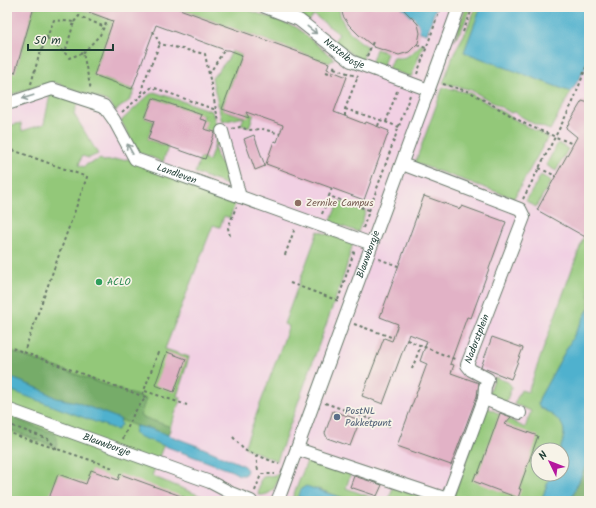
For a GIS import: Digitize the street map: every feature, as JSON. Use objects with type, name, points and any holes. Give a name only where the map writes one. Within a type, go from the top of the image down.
[{"type":"street","name":"Nettelbosje","points":[[265,7],[300,20],[351,61],[429,90]]},
{"type":"street","name":"Blauwborgje","points":[[277,501],[459,7]]},
{"type":"street","name":"Landleven","points":[[7,104],[52,89],[104,106],[114,120],[135,159],[372,244]]},
{"type":"street","points":[[222,131],[245,198]]},
{"type":"street","points":[[402,164],[520,209]]},
{"type":"street","name":"Nadorstplein","points":[[297,449],[447,500],[484,399],[485,387],[488,379],[472,370],[467,365],[524,217],[520,209]]},
{"type":"street","points":[[484,399],[520,413]]},
{"type":"street","name":"Blauwborgje","points":[[7,409],[210,482],[251,501]]},
{"type":"path","points":[[64,53],[74,22],[79,16],[105,27]]},
{"type":"path","points":[[47,38],[69,58],[83,53],[100,35],[108,19]]},
{"type":"path","points":[[31,96],[31,83],[38,59],[54,20],[74,22]]},
{"type":"path","points":[[153,31],[160,44],[205,54],[216,110],[222,131],[240,128],[249,130],[263,129],[280,134]]},
{"type":"path","points":[[142,94],[143,84],[160,44]]},
{"type":"path","points":[[417,45],[426,48]]},
{"type":"path","points":[[209,75],[225,49]]},
{"type":"path","points":[[83,53],[94,103]]},
{"type":"path","points":[[326,72],[332,74],[336,60],[342,53]]},
{"type":"path","points":[[520,209],[522,200],[573,102],[589,59]]},
{"type":"path","points":[[345,116],[345,109],[363,65]]},
{"type":"path","points":[[334,68],[358,77]]},
{"type":"path","points":[[386,122],[400,80]]},
{"type":"path","points":[[443,84],[470,92],[527,125],[573,144]]},
{"type":"path","points":[[114,120],[142,94],[152,87],[216,110]]},
{"type":"path","points":[[345,109],[399,127]]},
{"type":"path","points":[[378,126],[380,120]]},
{"type":"path","points":[[7,148],[87,177],[24,352]]},
{"type":"path","points":[[539,168],[556,176]]},
{"type":"path","points":[[318,224],[332,188]]},
{"type":"path","points":[[329,196],[373,212]]},
{"type":"path","points":[[230,236],[228,228],[245,198]]},
{"type":"path","points":[[285,255],[299,218]]},
{"type":"path","points":[[377,259],[398,266]]},
{"type":"path","points":[[290,283],[338,300]]},
{"type":"path","points":[[353,324],[394,338]]},
{"type":"path","points":[[407,340],[467,365]]},
{"type":"path","points":[[412,369],[421,345]]},
{"type":"path","points":[[7,346],[146,397],[134,413],[122,441]]},
{"type":"path","points":[[142,396],[159,350]]},
{"type":"path","points":[[144,391],[187,405]]},
{"type":"path","points":[[324,403],[390,426]]},
{"type":"path","points":[[7,424],[48,439],[58,450]]},
{"type":"path","points":[[7,432],[58,450],[82,456],[113,468]]},
{"type":"path","points":[[232,436],[244,450],[282,465]]},
{"type":"path","points":[[256,455],[258,472]]},
{"type":"shaded area","name":"Zernike Campus","points":[[7,7],[589,7],[589,400],[566,442],[530,442],[530,482],[549,482],[540,501],[7,501]]},
{"type":"green space","points":[[34,7],[75,7],[114,21],[94,75],[135,90],[130,100],[115,111],[109,102],[53,82],[7,96],[7,70],[15,72]]},
{"type":"green space","points":[[174,7],[240,7],[296,27],[334,59],[329,63]]},
{"type":"green space","points":[[281,7],[339,7],[342,19],[348,30],[367,46],[362,61],[334,41],[339,34],[314,15],[309,21]]},
{"type":"green space","points":[[466,7],[471,7],[462,29],[454,40]]},
{"type":"green space","points":[[476,7],[481,7],[464,52],[571,92],[550,130],[532,123],[514,112],[511,113],[471,90],[443,83],[455,51],[465,33]]},
{"type":"green space","points":[[422,43],[424,44],[411,77],[388,69],[393,57],[406,57]]},
{"type":"green space","points":[[376,49],[387,53],[382,68],[371,64]]},
{"type":"green space","points":[[232,51],[242,55],[222,109],[244,117],[222,122],[212,78],[228,59]]},
{"type":"green space","points":[[443,87],[470,93],[526,126],[548,137],[514,198],[415,163]]},
{"type":"green space","points":[[154,92],[212,111],[222,144],[214,146],[218,135],[199,127],[203,116],[153,98],[145,118],[154,121],[148,139],[168,147],[163,162],[138,152],[121,121]]},
{"type":"green space","name":"ACLO","points":[[54,94],[78,102],[74,114],[98,154],[89,158],[82,156],[79,165],[84,167],[85,165],[101,159],[103,161],[129,159],[236,201],[230,218],[224,216],[220,227],[213,225],[165,349],[189,357],[177,396],[181,398],[152,476],[213,501],[7,501],[7,135],[9,129],[7,129],[7,124],[12,125],[21,123],[22,131],[44,124],[50,95]]},
{"type":"green space","points":[[246,112],[254,114],[249,127],[241,125]]},
{"type":"green space","points":[[558,143],[568,149],[556,171],[546,165]]},
{"type":"green space","points":[[214,146],[219,163],[227,161],[233,187],[195,173],[200,158],[209,161]]},
{"type":"green space","points":[[541,175],[551,181],[536,207],[526,201]]},
{"type":"green space","points":[[339,201],[366,211],[358,232],[330,222]]},
{"type":"green space","points":[[318,231],[353,243],[344,275],[277,461],[246,448],[245,445],[289,326],[284,324]]},
{"type":"green space","points":[[584,236],[589,239],[589,308],[540,397],[538,404],[562,424],[564,437],[562,442],[530,442],[530,482],[548,482],[541,501],[452,501],[485,406],[525,428],[531,411],[514,404],[521,390],[528,392]]},
{"type":"green space","points":[[7,350],[146,399],[140,416],[171,427],[168,435],[152,429],[136,426],[76,402],[56,398],[40,389],[7,376]]},
{"type":"green space","points":[[495,377],[508,382],[512,387],[506,402],[491,397],[489,393]]},
{"type":"green space","points":[[7,416],[53,433],[57,439],[56,447],[7,429]]},
{"type":"green space","points":[[308,459],[351,473],[346,488],[381,501],[352,501],[318,489],[300,493],[298,496],[311,501],[291,501]]},
{"type":"green space","points":[[589,459],[589,501],[570,501]]},
{"type":"green space","points":[[280,474],[275,486],[270,492],[263,495],[258,495],[260,481],[263,477]]},
{"type":"green space","points":[[393,487],[425,498],[427,501],[388,501]]},
{"type":"water","points":[[401,7],[436,7],[427,34],[420,32],[412,15],[411,17]]},
{"type":"water","points":[[481,7],[589,7],[589,62],[571,92],[464,52]]},
{"type":"water","points":[[589,308],[589,459],[570,501],[541,501],[548,482],[570,482],[570,442],[562,442],[564,432],[562,424],[554,416],[541,408],[538,404],[540,397]]},
{"type":"water","points":[[7,376],[40,389],[56,398],[76,402],[120,419],[121,425],[117,430],[7,389]]},
{"type":"water","points":[[136,426],[152,429],[243,465],[247,470],[245,475],[239,475],[232,471],[138,436],[134,433]]},
{"type":"water","points":[[306,486],[352,501],[311,501],[297,496],[301,489]]},
{"type":"building","points":[[7,7],[34,7],[15,73],[7,70]]},
{"type":"building","points":[[78,7],[174,7],[329,63],[327,69],[347,77],[334,112],[365,124],[366,122],[389,131],[364,200],[266,164],[274,141],[277,142],[283,125],[246,112],[249,118],[222,109],[242,55],[156,25],[132,89],[94,75],[113,21]]},
{"type":"building","points":[[341,7],[401,7],[418,24],[420,33],[418,43],[409,52],[399,55],[374,47],[349,25],[343,16]]},
{"type":"building","points":[[153,98],[202,115],[200,119],[207,121],[204,129],[215,132],[205,159],[148,139],[154,121],[145,118]]},
{"type":"building","points":[[582,101],[589,103],[589,239],[537,210],[577,137],[566,128]]},
{"type":"building","points":[[254,135],[265,166],[255,170],[244,139]]},
{"type":"building","points":[[424,196],[460,209],[462,206],[506,222],[471,318],[467,317],[450,364],[454,365],[451,373],[479,383],[477,396],[451,465],[397,446],[427,364],[420,361],[427,341],[409,334],[383,404],[362,396],[384,338],[392,341],[398,324],[380,317]]},
{"type":"building","points":[[492,337],[523,348],[511,379],[481,367]]},
{"type":"building","points":[[167,352],[186,359],[174,392],[155,385]]},
{"type":"building","points":[[333,411],[360,420],[350,446],[327,438],[325,433]]},
{"type":"building","points":[[500,413],[511,417],[505,424],[538,436],[536,442],[530,442],[530,458],[519,489],[521,489],[518,498],[473,481],[476,473],[478,474]]},
{"type":"building","points":[[91,470],[118,480],[120,474],[192,501],[48,501],[58,474],[86,484]]},
{"type":"building","points":[[354,476],[382,485],[377,496],[350,487]]},
{"type":"place","name":"Zernike Campus","points":[[298,203]]},
{"type":"place","name":"ACLO","points":[[99,282]]},
{"type":"place","name":"PostNL Pakketpunt","points":[[337,417]]}]
